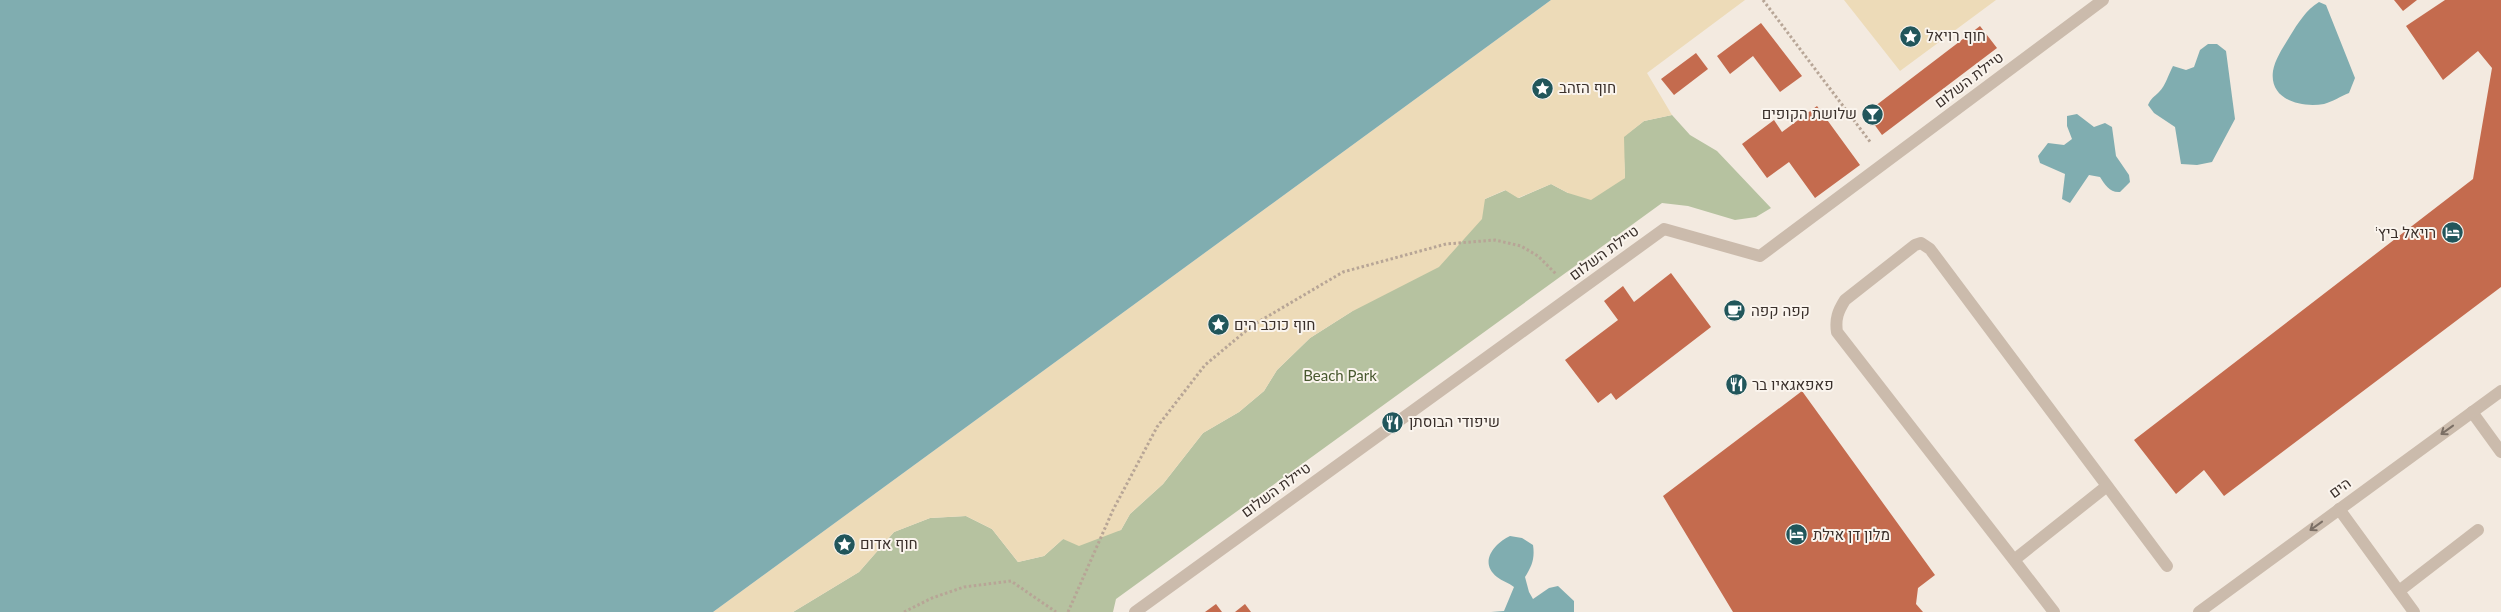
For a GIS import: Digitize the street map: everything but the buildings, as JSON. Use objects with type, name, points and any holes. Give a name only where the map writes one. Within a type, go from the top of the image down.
[{"type":"street","name":"טיילת השלום","points":[[1135,612],[1664,229],[1760,256],[2103,0]]},
{"type":"street","points":[[2054,612],[1837,332],[1838,311],[1845,300],[1915,245],[1921,243],[1926,246],[2168,566]]},
{"type":"street","name":"הים","points":[[2199,612],[2501,391]]},
{"type":"street","points":[[2472,412],[2501,452]]},
{"type":"street","points":[[2014,560],[2107,486]]},
{"type":"street","points":[[2339,509],[2414,612]]},
{"type":"street","points":[[2399,591],[2478,530]]},
{"type":"path","points":[[1763,0],[1886,162]]},
{"type":"path","points":[[1068,612],[1113,510],[1157,427],[1205,365],[1252,325],[1343,272],[1446,244],[1495,240],[1521,246],[1538,256],[1575,293]]},
{"type":"path","points":[[904,612],[932,598],[964,587],[1011,581],[1056,612]]},
{"type":"green space","name":"Beach Park","points":[[1672,115],[1690,135],[1717,151],[1771,208],[1756,217],[1735,220],[1688,206],[1662,203],[1116,599],[1113,612],[793,612],[859,572],[894,532],[930,518],[966,516],[992,529],[1018,562],[1044,556],[1063,539],[1121,530],[1130,514],[1163,484],[1203,433],[1239,412],[1264,391],[1277,370],[1310,338],[1351,312],[1485,199],[1506,190],[1519,198],[1551,184],[1568,193],[1625,178],[1623,137],[1644,121]]},
{"type":"sand","name":"חוף כוכב הים","points":[[1551,0],[1745,0],[1647,73],[1672,115],[1644,121],[1624,137],[1625,178],[1591,200],[1568,193],[1551,184],[1518,198],[1505,190],[1485,199],[1482,219],[1439,267],[1351,312],[1310,338],[1277,370],[1264,391],[1239,412],[1203,433],[1163,484],[1130,514],[1121,530],[1079,546],[1063,539],[1044,556],[1018,562],[992,529],[966,516],[930,518],[894,532],[859,572],[793,612],[713,612]]},
{"type":"sand","name":"חוף רויאל","points":[[1844,0],[1996,0],[1900,71]]},
{"type":"water","points":[[0,0],[1551,0],[713,612],[0,612]]},
{"type":"water","points":[[2319,2],[2326,5],[2355,78],[2349,93],[2324,104],[2306,105],[2288,100],[2281,95],[2273,81],[2273,71],[2280,53],[2296,26],[2306,13]]},
{"type":"water","points":[[2208,44],[2217,44],[2226,51],[2235,119],[2212,162],[2197,165],[2181,164],[2175,127],[2154,113],[2148,105],[2163,86],[2173,66],[2186,70],[2194,67],[2200,50]]},
{"type":"water","points":[[2077,114],[2094,127],[2105,123],[2112,127],[2116,156],[2129,175],[2130,182],[2120,192],[2116,192],[2108,188],[2100,177],[2089,175],[2070,203],[2062,199],[2065,174],[2040,163],[2038,156],[2048,143],[2064,145],[2072,139],[2067,126],[2067,116]]},
{"type":"water","points":[[1510,536],[1522,538],[1533,545],[1534,554],[1532,562],[1525,577],[1533,599],[1549,588],[1558,586],[1574,601],[1574,612],[1491,612],[1504,611],[1514,587],[1497,577],[1491,571],[1489,565],[1489,559],[1494,548]]},
{"type":"place","name":"חוף רויאל","points":[[1910,36]]},
{"type":"place","name":"חוף הזהב","points":[[1543,88]]},
{"type":"place","name":"שלושת הקופים","points":[[1873,114]]},
{"type":"place","name":"'רויאל ביץ","points":[[2452,233]]},
{"type":"place","name":"קפה קפה","points":[[1735,311]]},
{"type":"place","name":"חוף כוכב הים","points":[[1218,325]]},
{"type":"place","name":"פאפאגאיו בר","points":[[1736,385]]},
{"type":"place","name":"שיפודי הבוסתן","points":[[1393,422]]},
{"type":"place","name":"מלון דן אילת","points":[[1797,535]]},
{"type":"place","name":"חוף אדום","points":[[844,544]]}]
